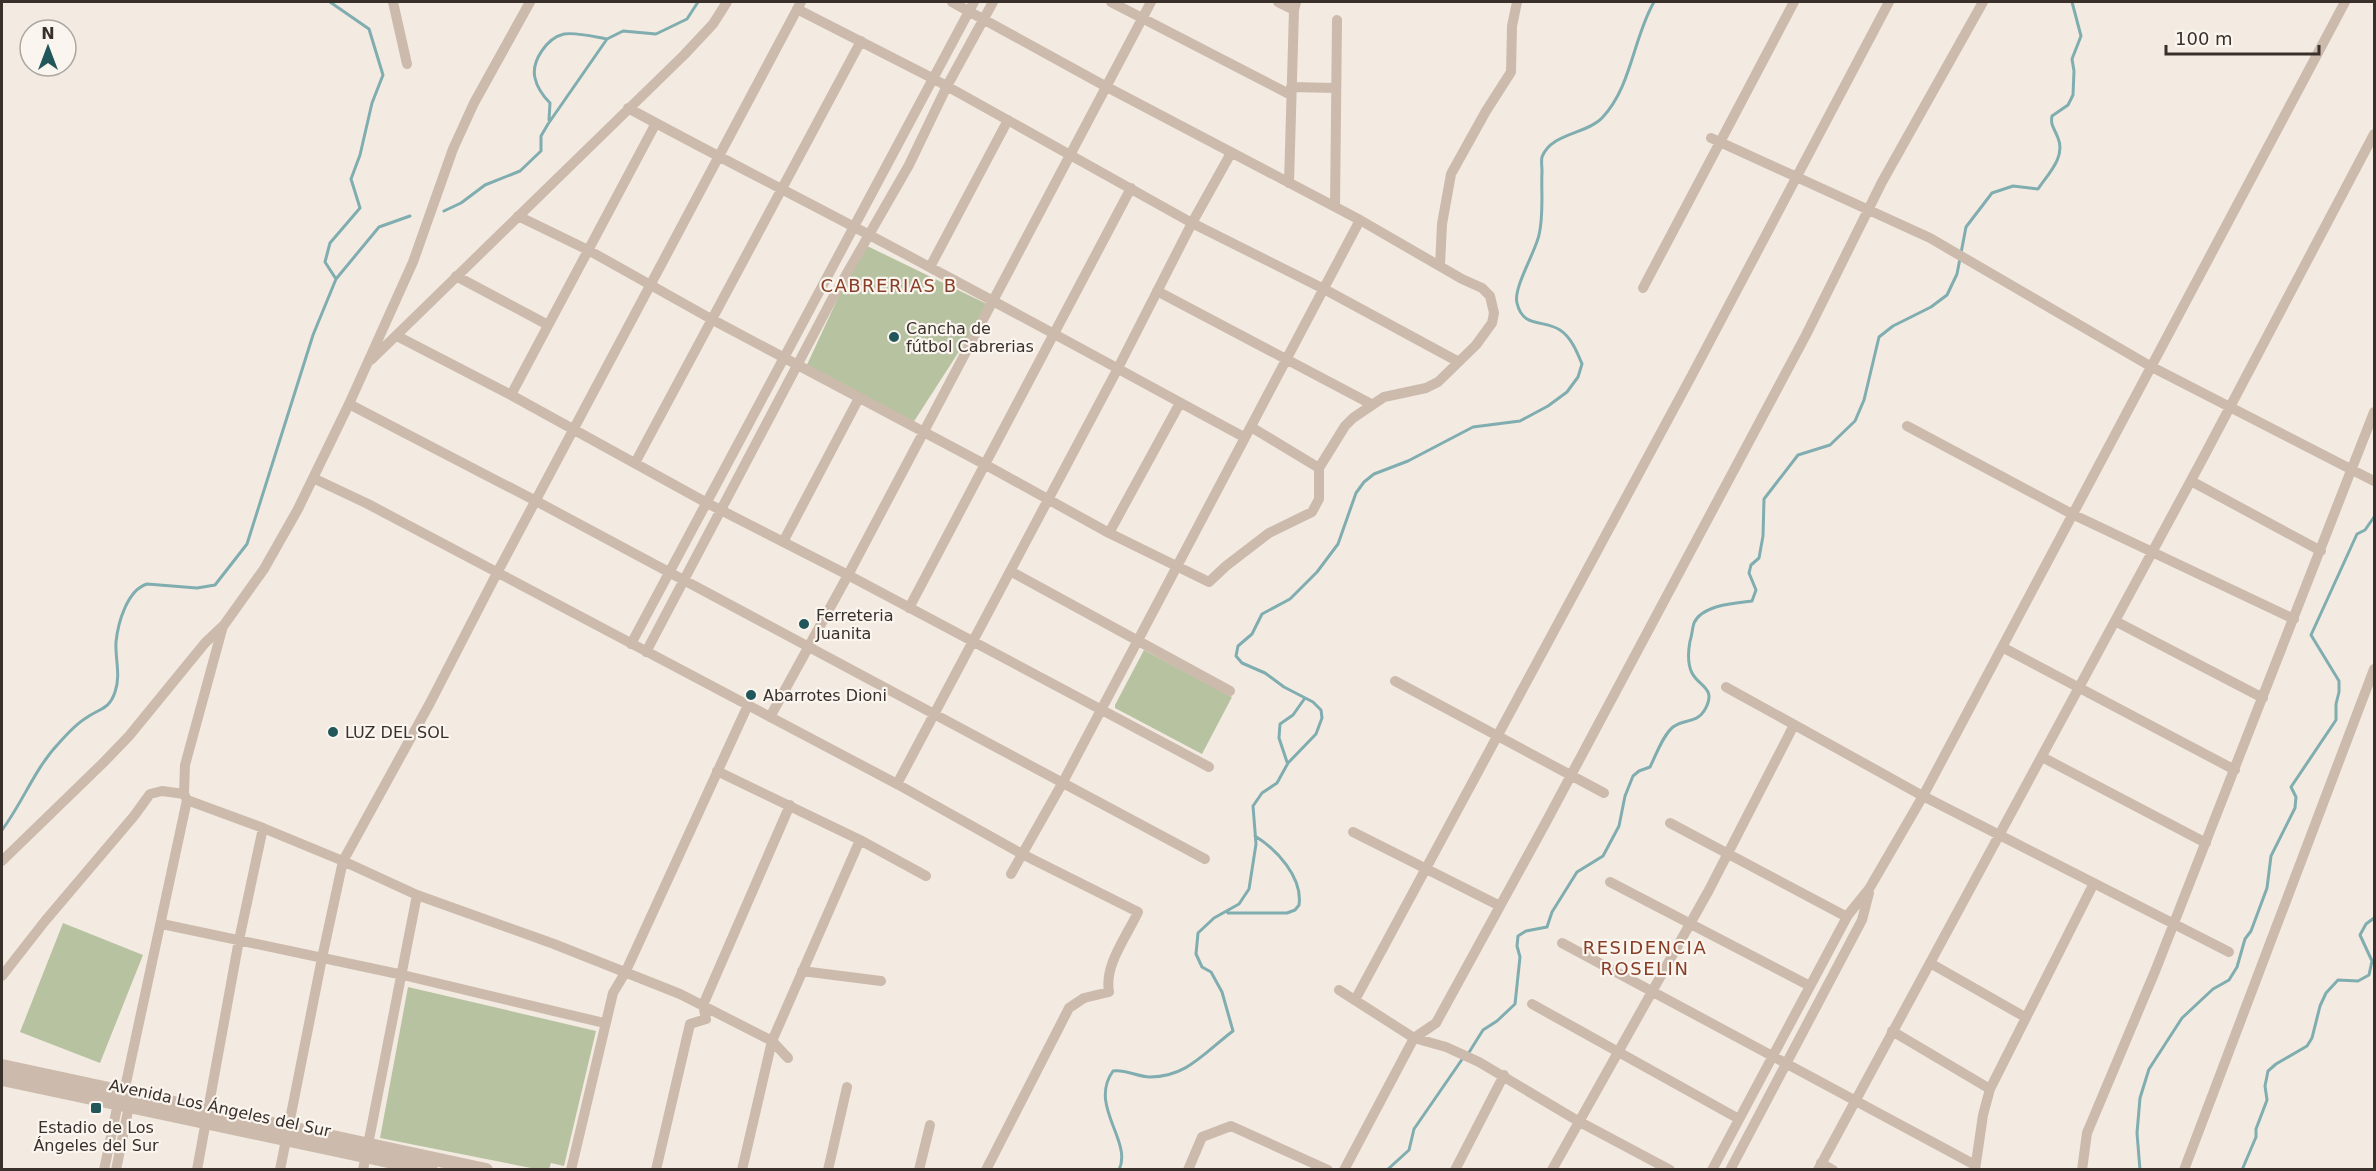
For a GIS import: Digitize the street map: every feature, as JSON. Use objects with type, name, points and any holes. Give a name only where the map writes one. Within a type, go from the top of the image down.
[{"type":"street","points":[[393,2],[407,64]]},
{"type":"street","points":[[2,861],[103,763],[205,643],[224,624],[264,568],[313,478],[349,404],[412,262],[453,149],[474,104],[530,2]]},
{"type":"street","points":[[366,364],[713,24],[728,2]]},
{"type":"street","points":[[518,216],[588,250],[713,320],[1110,533],[1209,582],[1261,538],[1306,516],[1316,507],[1319,499],[1319,468],[1345,426],[1371,404],[1384,397],[1426,388],[1438,382],[1476,345],[1492,323],[1494,313],[1490,296],[1482,288],[1360,220],[1105,86],[984,18],[972,6],[952,2]]},
{"type":"street","points":[[646,652],[868,235],[909,165],[947,86],[993,2]]},
{"type":"street","points":[[1111,2],[1141,19],[1291,91],[1336,88]]},
{"type":"street","points":[[770,717],[848,575],[1151,2]]},
{"type":"street","points":[[1278,2],[1295,5],[1289,183]]},
{"type":"street","points":[[1440,266],[1442,224],[1451,174],[1511,72],[1512,26],[1517,2]]},
{"type":"street","points":[[1643,288],[1715,140],[1794,2]]},
{"type":"street","points":[[1355,1000],[1889,2]]},
{"type":"street","points":[[1344,1170],[1414,1038],[1436,1023],[1806,335],[1868,210],[1983,2]]},
{"type":"street","points":[[1712,1170],[1847,917],[1869,889],[1923,796],[2345,2]]},
{"type":"street","points":[[280,1170],[343,861],[430,703],[799,5],[1192,223],[1324,289],[1457,361]]},
{"type":"street","points":[[631,644],[972,6]]},
{"type":"street","points":[[1335,207],[1337,21]]},
{"type":"street","points":[[635,463],[861,41]]},
{"type":"street","points":[[628,108],[992,300],[1244,437]]},
{"type":"street","points":[[930,267],[1008,120]]},
{"type":"street","points":[[511,395],[656,123]]},
{"type":"street","points":[[1833,1170],[1819,1166],[2191,481],[2374,134]]},
{"type":"street","points":[[1715,140],[1930,238],[2150,366],[2374,481]]},
{"type":"street","points":[[897,784],[1231,153]]},
{"type":"street","points":[[909,608],[1131,188]]},
{"type":"street","points":[[1011,874],[1063,782],[1360,220]]},
{"type":"street","points":[[456,276],[548,326]]},
{"type":"street","points":[[1157,291],[1371,404]]},
{"type":"street","points":[[397,336],[511,395],[707,503],[848,575],[1209,767]]},
{"type":"street","points":[[783,542],[859,398]]},
{"type":"street","points":[[1110,533],[1180,403]]},
{"type":"street","points":[[349,404],[536,501],[1205,859]]},
{"type":"street","points":[[2082,1170],[2087,1133],[2174,924],[2374,412]]},
{"type":"street","points":[[1906,426],[2072,514],[2294,619]]},
{"type":"street","points":[[1251,427],[1319,468]]},
{"type":"street","points":[[313,478],[368,504],[897,784],[1022,854],[1138,912],[1109,971],[1107,982],[1109,992],[1084,998],[1070,1008],[986,1170]]},
{"type":"street","points":[[2191,481],[2321,551]]},
{"type":"street","points":[[1010,571],[1230,691]]},
{"type":"street","points":[[2115,621],[2263,698]]},
{"type":"street","points":[[104,1170],[124,1101],[162,924],[185,797],[185,765],[224,624]]},
{"type":"street","points":[[2002,647],[2235,770]]},
{"type":"street","points":[[2184,1170],[2374,669]]},
{"type":"street","points":[[1395,681],[1604,793]]},
{"type":"street","points":[[1726,687],[1923,796],[2229,952]]},
{"type":"street","points":[[571,1170],[612,993],[625,973],[748,705]]},
{"type":"street","points":[[1552,1170],[1690,924],[1794,725]]},
{"type":"street","points":[[2042,757],[2206,843]]},
{"type":"street","points":[[717,771],[860,840],[926,876]]},
{"type":"street","points":[[2,976],[150,794],[162,791],[185,797],[263,828],[417,895],[554,944],[703,1005],[772,1041],[788,1058]]},
{"type":"street","points":[[656,1170],[690,1024],[706,1019],[703,1005],[790,805]]},
{"type":"street","points":[[1670,823],[1847,917]]},
{"type":"street","points":[[198,1170],[239,940],[263,828]]},
{"type":"street","points":[[1353,832],[1500,906]]},
{"type":"street","points":[[742,1170],[772,1041],[860,840]]},
{"type":"street","points":[[1610,882],[1810,986]]},
{"type":"street","points":[[1562,942],[1975,1168],[1990,1089],[2094,883]]},
{"type":"street","points":[[1730,1170],[1862,920],[1869,889]]},
{"type":"street","points":[[366,1156],[417,895]]},
{"type":"street","points":[[162,924],[403,975],[604,1023]]},
{"type":"street","points":[[1930,963],[2025,1017]]},
{"type":"street","points":[[802,971],[881,981]]},
{"type":"street","points":[[1339,990],[1414,1038],[1446,1047],[1479,1062],[1578,1121],[1670,1170]]},
{"type":"street","points":[[1532,1004],[1739,1119]]},
{"type":"street","points":[[1892,1031],[1990,1089]]},
{"type":"street","name":"Avenida Los Ángeles del Sur","points":[[2,1066],[124,1101]]},
{"type":"street","points":[[1455,1170],[1504,1075]]},
{"type":"street","name":"Avenida Los Ángeles del Sur","points":[[2,1078],[124,1101]]},
{"type":"street","points":[[828,1170],[847,1087]]},
{"type":"street","points":[[124,1101],[287,1132],[366,1156],[431,1170]]},
{"type":"street","points":[[116,1170],[124,1101]]},
{"type":"street","points":[[919,1170],[930,1125]]},
{"type":"street","points":[[1188,1170],[1202,1137],[1231,1126],[1329,1170]]},
{"type":"street","points":[[366,1156],[486,1170]]},
{"type":"green space","name":"Cancha de fútbol Cabrerias","points":[[863,244],[989,305],[911,426],[805,369]]},
{"type":"green space","points":[[1144,650],[1232,697],[1202,754],[1115,708]]},
{"type":"green space","points":[[63,923],[143,955],[100,1063],[20,1032]]},
{"type":"green space","points":[[408,987],[596,1031],[564,1166],[551,1163],[549,1169],[536,1169],[380,1138]]},
{"type":"waterway","points":[[330,2],[369,29],[383,75],[372,103],[360,155],[351,179],[360,208],[330,243],[325,262],[336,279]]},
{"type":"waterway","points":[[444,211],[461,203],[485,185],[520,171],[541,151],[541,136],[548,124],[607,39],[623,31],[656,34],[687,19],[698,2]]},
{"type":"waterway","points":[[1119,1170],[1122,1159],[1120,1147],[1105,1097],[1107,1084],[1113,1071],[1150,1077],[1175,1073],[1195,1062],[1233,1031],[1222,992],[1211,972],[1202,967],[1196,954],[1198,933],[1214,918],[1239,904],[1249,889],[1256,844],[1253,806],[1262,793],[1277,783],[1288,763],[1316,734],[1322,718],[1321,710],[1313,702],[1284,687],[1265,673],[1242,663],[1236,656],[1238,646],[1252,634],[1262,614],[1290,599],[1317,572],[1338,544],[1356,493],[1374,474],[1408,461],[1473,427],[1520,421],[1548,406],[1567,392],[1578,377],[1582,364],[1567,337],[1554,327],[1524,317],[1517,303],[1518,289],[1541,227],[1542,157],[1553,143],[1595,123],[1612,105],[1626,77],[1641,31],[1654,2]]},
{"type":"waterway","points":[[1468,1054],[1483,1030],[1497,1021],[1515,1004],[1520,957],[1517,946],[1518,936],[1526,931],[1547,927],[1552,912],[1577,872],[1603,856],[1619,826],[1625,796],[1633,776],[1650,767],[1663,740],[1673,727],[1698,717],[1704,711],[1708,703],[1708,693],[1690,669],[1689,649],[1693,625],[1698,617],[1711,609],[1752,601],[1756,590],[1749,573],[1751,565],[1759,558],[1763,536],[1764,499],[1798,455],[1830,445],[1855,421],[1864,400],[1879,337],[1893,326],[1931,307],[1947,295],[1957,274],[1966,227],[1992,193],[2013,186],[2038,189],[2055,165],[2060,145],[2052,125],[2052,116],[2068,105],[2073,95],[2072,59],[2081,36],[2072,2]]},
{"type":"waterway","points":[[549,120],[550,103],[537,85],[534,71],[538,58],[546,45],[564,34],[580,34],[607,39]]},
{"type":"waterway","points":[[2,830],[36,774],[65,736],[86,718],[107,706],[113,698],[118,679],[117,634],[121,617],[134,593],[147,584],[197,588],[215,585],[247,544],[313,335],[336,279],[379,227],[410,216]]},
{"type":"waterway","points":[[2140,1170],[2137,1133],[2140,1098],[2149,1069],[2182,1018],[2213,989],[2229,980],[2237,967],[2245,939],[2251,931],[2267,888],[2271,856],[2295,808],[2296,797],[2291,787],[2336,720],[2339,681],[2311,635],[2357,534],[2365,530],[2374,517]]},
{"type":"waterway","points":[[1287,762],[1279,738],[1280,724],[1293,715],[1305,698]]},
{"type":"waterway","points":[[1228,913],[1287,913],[1295,910],[1299,905],[1297,884],[1292,874],[1279,856],[1255,836]]},
{"type":"waterway","points":[[2242,1170],[2256,1137],[2256,1129],[2267,1100],[2265,1086],[2268,1071],[2307,1046],[2312,1038],[2320,1006],[2326,993],[2338,980],[2358,981],[2369,975],[2372,961],[2360,935],[2366,924],[2374,918]]},
{"type":"waterway","points":[[1387,1170],[1409,1150],[1414,1129],[1463,1058]]},
{"type":"place","name":"Cancha de fútbol Cabrerias","points":[[894,337]]},
{"type":"place","name":"Ferreteria Juanita","points":[[804,624]]},
{"type":"place","name":"Abarrotes Dioni","points":[[751,695]]},
{"type":"place","name":"LUZ DEL SOL","points":[[333,732]]},
{"type":"place","name":"Estadio de Los Ángeles del Sur","points":[[96,1108]]},
{"type":"district","name":"CABRERIAS B","points":[[889,285]]},
{"type":"district","name":"RESIDENCIA ROSELIN","points":[[1645,957]]}]
